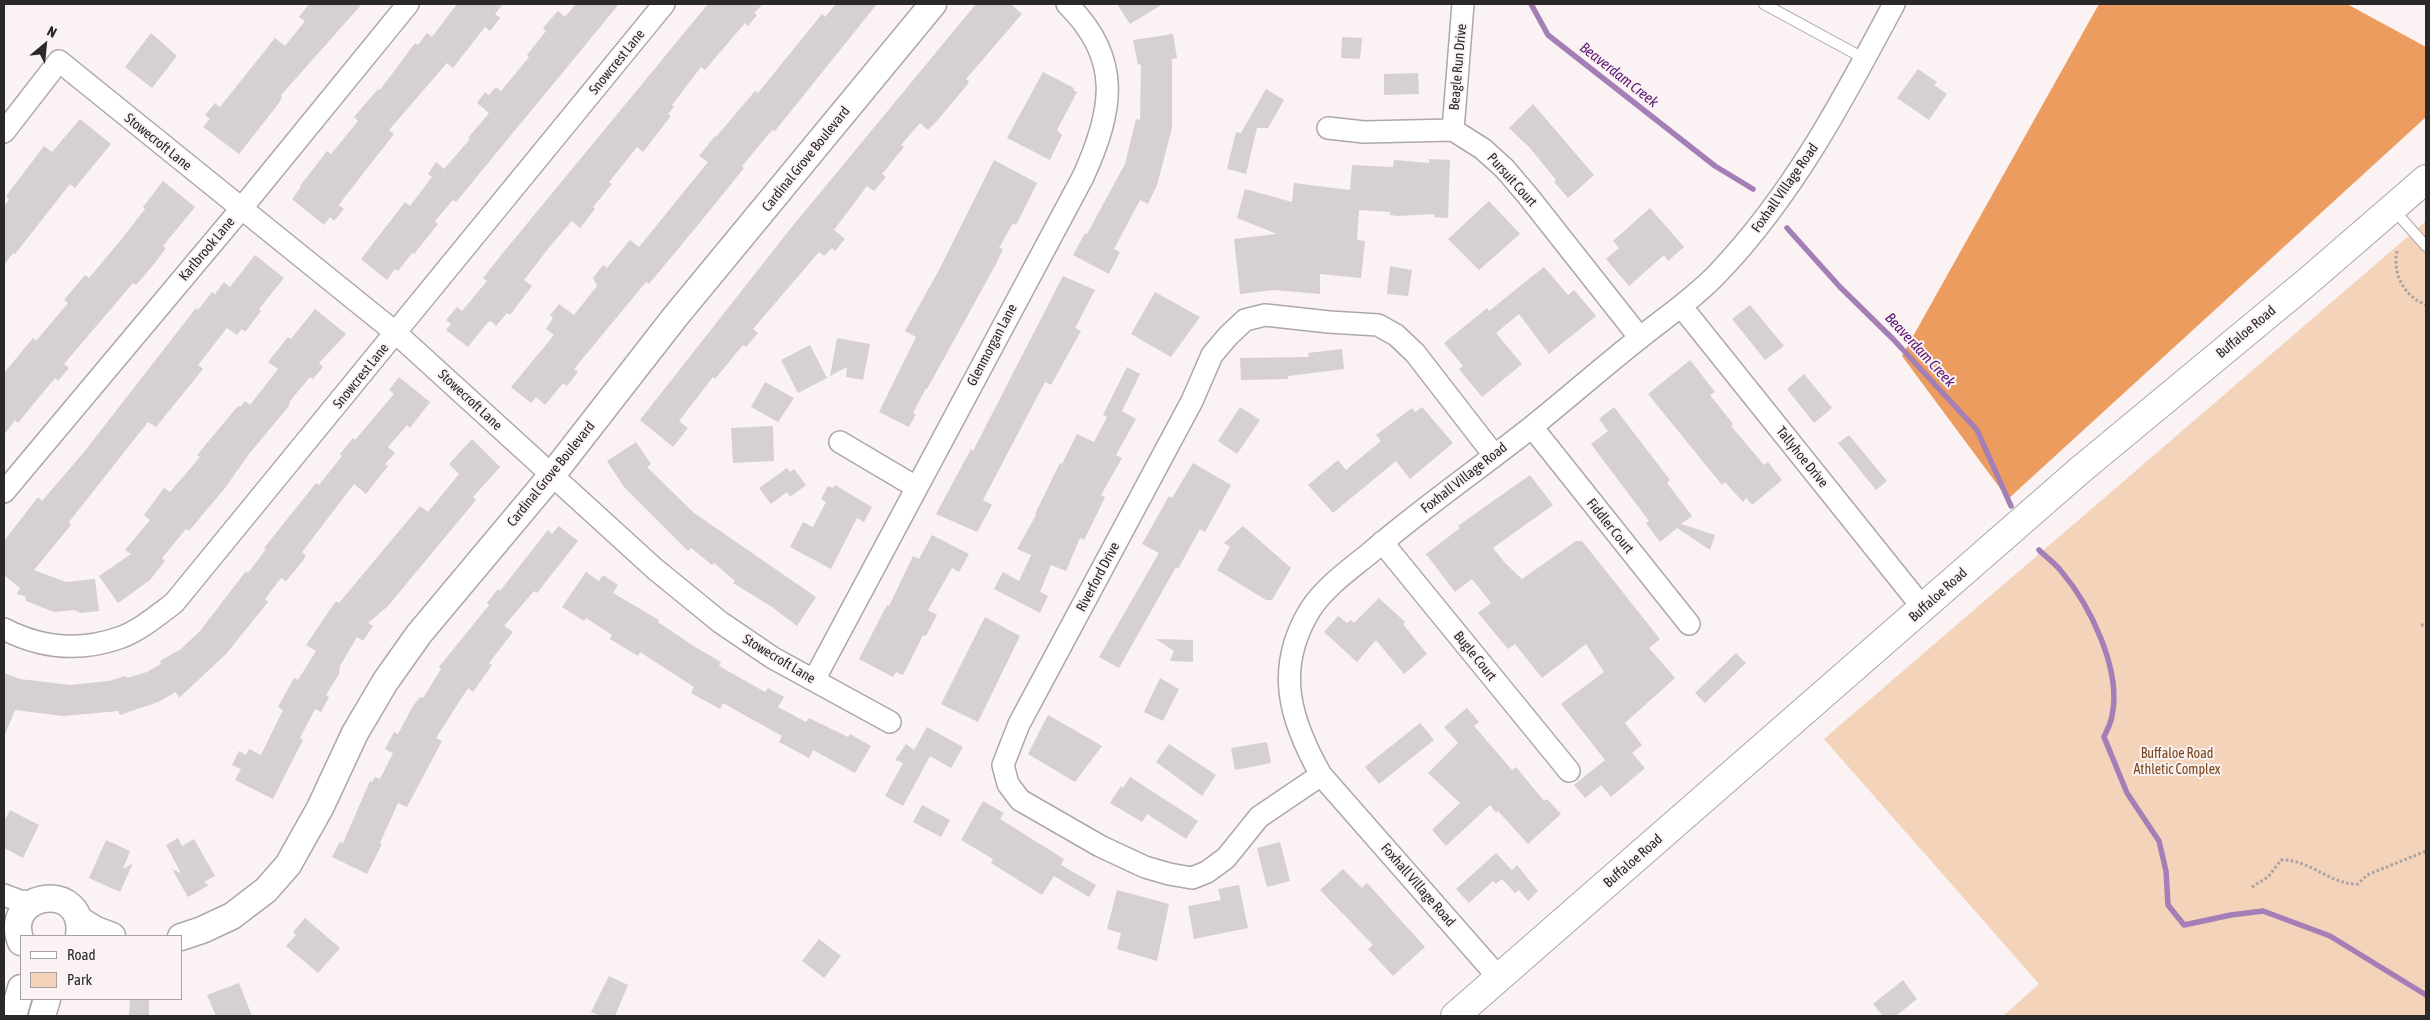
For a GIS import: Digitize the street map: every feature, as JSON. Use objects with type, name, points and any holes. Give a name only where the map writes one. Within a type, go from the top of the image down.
[{"type":"main road","name":"Buffaloe Road","points":[[1455,1016],[1500,979],[2079,471],[2307,282],[2426,180]]},
{"type":"street","name":"Karlbrook Lane","points":[[4,492],[241,209],[408,4]]},
{"type":"street","name":"Snowcrest Lane","points":[[4,629],[26,641],[59,647],[90,644],[120,638],[148,622],[174,603],[664,4]]},
{"type":"street","name":"Cardinal Grove Boulevard","points":[[182,937],[232,916],[266,890],[288,864],[320,808],[355,733],[384,682],[419,634],[552,475],[675,317],[933,4]]},
{"type":"street","name":"Glenmorgan Lane","points":[[814,680],[1083,177],[1104,126],[1107,81],[1104,58],[1093,36],[1067,4]]},
{"type":"street","name":"Beagle Run Drive","points":[[1453,130],[1463,4]]},
{"type":"street","name":"Foxhall Village Road","points":[[1500,979],[1321,775],[1303,742],[1292,710],[1288,675],[1296,640],[1311,609],[1333,584],[1382,542],[1532,427],[1719,273],[1778,203],[1838,110],[1894,4]]},
{"type":"street","name":"Stowecroft Lane","points":[[4,132],[59,61],[396,333],[656,570],[720,622],[773,658],[890,722]]},
{"type":"street","points":[[1328,128],[1364,132],[1453,130]]},
{"type":"street","name":"Pursuit Court","points":[[1453,130],[1483,149],[1505,169],[1640,338]]},
{"type":"street","name":"Tallyhoe Drive","points":[[1681,306],[1923,608]]},
{"type":"street","name":"Riverford Drive","points":[[1321,775],[1259,817],[1226,858],[1207,872],[1192,878],[1145,867],[1044,815],[1020,800],[1008,784],[1003,765],[1019,724],[1178,426],[1212,354],[1245,320],[1265,315],[1378,325],[1396,335],[1415,353],[1494,455]]},
{"type":"street","name":"Fiddler Court","points":[[1532,427],[1689,624]]},
{"type":"street","points":[[840,442],[916,487]]},
{"type":"street","name":"Bugle Court","points":[[1382,542],[1569,771]]},
{"type":"street","points":[[4,895],[20,901],[34,902]]},
{"type":"street","points":[[14,927],[20,916],[34,902],[42,898],[60,900],[74,911],[78,928],[96,930],[109,935]]},
{"type":"street","points":[[13,1016],[20,992]]},
{"type":"street","points":[[42,1016],[47,1000]]},
{"type":"lane","points":[[1764,4],[1865,59]]},
{"type":"lane","points":[[2392,208],[2426,246]]},
{"type":"path","points":[[2397,251],[2394,265],[2397,277],[2408,292],[2426,306]]},
{"type":"path","points":[[2421,625],[2426,625]]},
{"type":"path","points":[[2252,887],[2268,877],[2282,860],[2295,860],[2345,885],[2358,884],[2367,875],[2426,851]]},
{"type":"green space","name":"Buffaloe Road Athletic Complex","points":[[2426,221],[2426,1016],[2003,1016],[2039,984],[1824,739]]},
{"type":"shaded area","points":[[2099,4],[2347,4],[2426,47],[2426,117],[2008,499],[1902,356]]},
{"type":"building","points":[[309,4],[362,4],[281,95],[279,103],[239,154],[203,127],[210,119],[205,115],[215,103],[220,107],[275,38],[285,46],[305,21],[299,17]]},
{"type":"building","points":[[457,4],[503,4],[495,14],[500,18],[490,31],[485,27],[453,68],[447,63],[389,130],[394,134],[339,205],[344,209],[334,221],[330,217],[324,225],[292,199],[327,151],[331,154],[358,121],[354,117],[378,89],[380,90],[415,43],[418,45],[427,33],[432,37]]},
{"type":"building","points":[[576,4],[619,4],[456,202],[453,200],[435,221],[438,224],[414,254],[412,253],[398,271],[395,269],[387,280],[361,259],[405,202],[410,206],[432,177],[428,174],[436,162],[444,169],[470,139],[468,138],[489,113],[477,103],[485,92],[489,95],[496,87],[501,91],[529,57],[527,55],[546,31],[543,28],[558,11],[565,17]]},
{"type":"building","points":[[708,4],[763,4],[754,13],[757,15],[748,26],[745,23],[705,70],[701,67],[672,105],[674,107],[668,114],[671,116],[643,152],[637,147],[609,182],[612,184],[593,207],[595,209],[580,228],[572,221],[551,245],[524,280],[532,286],[510,315],[507,313],[496,326],[491,321],[488,322],[468,347],[446,330],[451,324],[446,320],[457,307],[462,311],[487,281],[483,278],[502,254]]},
{"type":"building","points":[[836,4],[877,4],[775,131],[772,130],[742,166],[744,168],[649,284],[646,282],[574,369],[578,372],[567,386],[563,383],[545,405],[536,397],[531,403],[511,387],[554,335],[546,329],[553,318],[550,315],[559,304],[574,315],[597,286],[593,278],[603,265],[607,268],[630,240],[639,247],[708,162],[699,156],[715,136],[755,91],[758,93],[822,14],[825,17]]},
{"type":"building","points":[[976,4],[1011,4],[1022,14],[966,79],[969,81],[967,85],[936,122],[928,130],[920,123],[901,145],[904,147],[882,174],[886,177],[874,191],[867,186],[834,230],[845,239],[835,251],[832,248],[824,256],[819,252],[753,329],[758,333],[746,347],[743,345],[715,379],[713,377],[679,421],[688,428],[673,447],[640,420],[791,228]]},
{"type":"building","points":[[1117,4],[1163,4],[1130,24]]},
{"type":"building","points":[[151,33],[177,56],[152,88],[125,67]]},
{"type":"building","points":[[1173,34],[1177,58],[1172,59],[1172,128],[1157,185],[1148,204],[1140,200],[1114,249],[1120,252],[1109,274],[1073,255],[1085,233],[1087,234],[1125,164],[1136,119],[1140,120],[1141,64],[1138,65],[1133,40]]},
{"type":"building","points":[[1342,37],[1362,38],[1360,59],[1341,58]]},
{"type":"building","points":[[1918,69],[1937,82],[1934,85],[1947,94],[1929,120],[1897,98]]},
{"type":"building","points":[[1043,72],[1074,88],[1073,90],[1077,92],[1057,130],[1062,135],[1050,160],[1007,138]]},
{"type":"building","points":[[1418,73],[1419,94],[1384,95],[1384,74]]},
{"type":"building","points":[[1266,89],[1284,100],[1268,128],[1257,128],[1246,174],[1227,169],[1236,132],[1241,133]]},
{"type":"building","points":[[1533,104],[1594,175],[1568,198],[1530,148],[1509,128]]},
{"type":"building","points":[[80,119],[111,144],[75,188],[70,184],[15,254],[13,253],[4,265],[4,207],[9,199],[6,196],[44,146],[52,152]]},
{"type":"building","points":[[1429,159],[1450,160],[1448,218],[1434,217],[1434,214],[1398,216],[1390,215],[1390,212],[1359,210],[1357,240],[1365,241],[1361,278],[1320,274],[1320,294],[1274,290],[1240,294],[1234,239],[1277,234],[1237,218],[1245,189],[1292,202],[1294,183],[1350,190],[1352,165],[1393,167],[1394,160],[1429,163]]},
{"type":"building","points":[[994,160],[1037,183],[1016,225],[1013,223],[999,248],[1003,249],[996,264],[926,388],[913,413],[916,414],[909,427],[879,412],[916,337],[905,331],[939,270]]},
{"type":"building","points":[[163,181],[195,207],[163,246],[166,248],[154,264],[136,285],[133,283],[64,364],[69,368],[58,381],[55,378],[18,423],[15,420],[4,435],[4,373],[33,338],[36,341],[68,303],[64,300],[85,275],[89,278],[120,241],[145,209],[143,207]]},
{"type":"building","points":[[1489,201],[1520,234],[1479,270],[1448,239]]},
{"type":"building","points":[[1650,208],[1684,247],[1668,261],[1664,255],[1629,286],[1606,259],[1619,248],[1613,241]]},
{"type":"building","points":[[255,255],[284,278],[259,309],[261,311],[245,332],[242,329],[237,335],[227,328],[198,365],[203,369],[156,427],[148,422],[69,522],[71,525],[34,570],[66,582],[95,579],[99,611],[81,613],[74,610],[54,612],[26,601],[25,596],[17,594],[20,588],[4,575],[4,541],[38,497],[42,501],[84,452],[196,308],[198,310],[212,292],[215,294],[224,282],[230,287]]},
{"type":"building","points":[[1390,266],[1412,270],[1408,296],[1387,294]]},
{"type":"building","points":[[1544,267],[1568,295],[1574,290],[1596,316],[1549,354],[1519,314],[1496,333],[1522,364],[1482,397],[1459,369],[1463,366],[1444,343],[1487,308],[1489,311]]},
{"type":"building","points":[[1063,276],[1095,290],[1075,328],[1081,331],[1051,385],[1045,382],[983,500],[992,505],[977,532],[936,514],[971,449],[973,451]]},
{"type":"building","points":[[1155,292],[1200,317],[1171,357],[1131,334]]},
{"type":"building","points":[[1750,305],[1784,346],[1765,360],[1732,319]]},
{"type":"building","points":[[315,309],[346,334],[319,363],[323,367],[313,379],[310,377],[290,401],[289,406],[249,454],[225,488],[189,531],[186,529],[162,558],[165,561],[150,580],[118,603],[99,576],[131,554],[125,550],[150,520],[144,515],[164,488],[170,492],[200,457],[197,455],[238,406],[240,407],[245,401],[250,405],[278,369],[268,362],[288,337],[291,339]]},
{"type":"building","points":[[837,338],[870,344],[863,380],[846,377],[847,367],[830,376]]},
{"type":"building","points":[[810,345],[827,378],[798,393],[781,360]]},
{"type":"building","points":[[1342,349],[1344,369],[1288,376],[1288,379],[1241,380],[1240,358],[1309,357],[1308,353]]},
{"type":"building","points":[[1690,360],[1715,392],[1710,395],[1733,424],[1731,426],[1764,465],[1768,462],[1782,480],[1752,505],[1746,498],[1743,502],[1725,482],[1722,485],[1648,394]]},
{"type":"building","points":[[1127,367],[1140,374],[1122,411],[1136,419],[1116,455],[1122,458],[1101,495],[1105,497],[1084,540],[1080,538],[1066,571],[1051,565],[1040,592],[1048,596],[1040,613],[994,589],[1003,572],[1019,581],[1031,555],[1017,549],[1036,515],[1060,463],[1062,464],[1077,434],[1094,442],[1107,417],[1103,415]]},
{"type":"building","points":[[1804,374],[1832,408],[1814,423],[1787,389]]},
{"type":"building","points":[[399,377],[430,402],[410,428],[407,425],[388,447],[395,453],[385,464],[388,466],[366,494],[354,484],[302,552],[306,556],[302,562],[286,581],[281,578],[265,599],[268,602],[226,654],[179,698],[176,692],[158,702],[120,715],[118,711],[63,716],[15,710],[4,737],[4,673],[20,679],[70,685],[109,681],[147,672],[161,664],[160,661],[181,649],[200,631],[246,571],[248,573],[266,549],[264,548],[316,483],[319,485],[342,456],[340,454],[353,438],[355,440],[394,394],[389,390]]},
{"type":"building","points":[[765,382],[794,398],[778,422],[751,407]]},
{"type":"building","points":[[1240,407],[1260,420],[1237,454],[1218,441]]},
{"type":"building","points":[[1422,407],[1453,443],[1410,479],[1396,461],[1333,513],[1308,485],[1338,460],[1346,470],[1381,441],[1376,435],[1412,408],[1415,412]]},
{"type":"building","points":[[1614,407],[1670,480],[1667,483],[1692,516],[1681,524],[1715,535],[1710,550],[1677,528],[1660,542],[1646,523],[1649,521],[1591,444],[1608,431],[1599,419]]},
{"type":"building","points":[[773,426],[774,461],[733,463],[731,428]]},
{"type":"building","points":[[1849,435],[1887,481],[1876,490],[1838,443]]},
{"type":"building","points":[[472,439],[500,467],[473,497],[476,500],[388,606],[368,623],[373,626],[363,641],[357,637],[340,666],[339,674],[326,695],[329,697],[321,712],[315,709],[300,738],[303,740],[273,799],[235,780],[241,769],[232,765],[239,751],[246,755],[249,749],[261,755],[283,710],[278,707],[294,678],[298,680],[316,651],[306,645],[336,601],[339,603],[420,506],[428,512],[459,474],[449,464]]},
{"type":"building","points":[[636,442],[651,464],[647,467],[694,513],[816,597],[797,626],[772,607],[733,583],[735,581],[714,563],[712,565],[691,548],[688,551],[624,487],[607,461]]},
{"type":"building","points":[[1193,463],[1231,485],[1205,532],[1200,529],[1178,569],[1176,567],[1119,668],[1099,657],[1159,553],[1142,544],[1169,496],[1172,498]]},
{"type":"building","points":[[787,468],[790,472],[794,469],[806,485],[790,497],[787,492],[771,504],[759,488]]},
{"type":"building","points":[[1530,475],[1553,505],[1493,548],[1522,579],[1576,541],[1582,541],[1660,639],[1649,648],[1675,678],[1625,723],[1642,745],[1632,753],[1645,768],[1611,797],[1601,785],[1585,798],[1574,785],[1605,760],[1561,704],[1604,672],[1586,644],[1542,678],[1515,644],[1508,649],[1478,613],[1491,603],[1472,579],[1455,592],[1426,554],[1460,528],[1458,526]]},
{"type":"building","points":[[835,485],[872,507],[864,522],[857,518],[831,569],[790,547],[803,522],[813,527],[826,502],[821,499],[828,486],[833,488]]},
{"type":"building","points":[[559,526],[578,541],[537,593],[534,591],[504,626],[513,632],[489,663],[492,665],[473,692],[468,688],[436,738],[442,741],[407,807],[398,803],[380,843],[382,844],[367,874],[332,857],[340,842],[343,843],[370,781],[372,782],[375,777],[380,779],[393,753],[385,749],[394,732],[398,734],[413,706],[420,697],[423,698],[441,669],[439,667],[489,605],[487,603],[498,589],[500,591],[548,530],[552,534]]},
{"type":"building","points":[[1243,526],[1291,568],[1272,600],[1266,600],[1217,570],[1230,547],[1224,543]]},
{"type":"building","points":[[932,535],[969,554],[959,572],[952,568],[928,610],[937,615],[926,636],[923,635],[903,675],[896,672],[893,677],[859,659],[887,605],[889,606],[913,556],[919,559]]},
{"type":"building","points":[[586,572],[599,581],[603,575],[618,585],[613,593],[659,620],[658,622],[721,662],[719,666],[765,692],[768,688],[784,697],[778,707],[806,722],[809,718],[848,737],[850,734],[871,746],[855,773],[813,750],[809,758],[779,742],[782,736],[723,703],[720,709],[691,693],[694,687],[640,652],[638,656],[610,639],[612,635],[586,618],[584,621],[562,607]]},
{"type":"building","points":[[1379,598],[1405,622],[1403,624],[1427,654],[1404,674],[1376,640],[1357,662],[1324,632],[1338,616],[1347,623],[1351,620],[1354,623]]},
{"type":"building","points":[[985,617],[1020,636],[978,722],[941,704]]},
{"type":"building","points":[[1156,639],[1193,640],[1193,662],[1170,661],[1174,651]]},
{"type":"building","points":[[1736,653],[1746,663],[1705,703],[1695,693]]},
{"type":"building","points":[[1160,678],[1179,689],[1163,721],[1144,712]]},
{"type":"building","points":[[1467,708],[1479,722],[1474,726],[1512,770],[1516,767],[1544,801],[1547,799],[1561,814],[1528,844],[1498,811],[1496,813],[1490,805],[1446,846],[1432,830],[1460,803],[1428,773],[1458,743],[1444,727]]},
{"type":"building","points":[[1048,715],[1102,746],[1075,782],[1028,754]]},
{"type":"building","points":[[1420,723],[1434,740],[1379,784],[1365,767]]},
{"type":"building","points":[[927,727],[963,747],[951,768],[930,756],[903,806],[885,796],[903,763],[895,760],[906,744],[914,750]]},
{"type":"building","points":[[1267,742],[1271,763],[1235,770],[1231,748]]},
{"type":"building","points":[[1169,744],[1216,775],[1202,796],[1156,762]]},
{"type":"building","points":[[1130,777],[1198,821],[1186,839],[1147,814],[1142,822],[1110,803],[1121,786],[1123,788]]},
{"type":"building","points":[[983,801],[1004,813],[1000,819],[1064,859],[1061,865],[1096,885],[1089,897],[1054,876],[1042,895],[991,863],[993,859],[961,840]]},
{"type":"building","points":[[922,805],[950,820],[941,837],[913,822]]},
{"type":"building","points":[[10,810],[39,825],[23,858],[4,848],[4,822]]},
{"type":"building","points":[[178,838],[182,846],[194,839],[215,876],[204,882],[209,885],[188,897],[172,869],[181,873],[166,845]]},
{"type":"building","points":[[106,840],[130,851],[123,869],[133,863],[120,892],[89,878]]},
{"type":"building","points":[[1280,842],[1290,881],[1267,887],[1257,848]]},
{"type":"building","points":[[1496,853],[1512,870],[1517,865],[1538,891],[1528,901],[1519,890],[1515,893],[1502,879],[1496,884],[1493,881],[1469,903],[1456,889]]},
{"type":"building","points":[[1343,869],[1362,888],[1367,883],[1425,947],[1393,976],[1368,949],[1373,945],[1320,890]]},
{"type":"building","points":[[1239,885],[1248,928],[1194,939],[1188,906],[1221,900],[1218,889]]},
{"type":"building","points":[[1117,890],[1169,904],[1157,961],[1117,949],[1121,933],[1107,929]]},
{"type":"building","points":[[305,918],[340,948],[318,973],[286,946],[296,935],[293,932]]},
{"type":"building","points":[[819,939],[841,956],[824,978],[802,961]]},
{"type":"building","points":[[609,976],[628,985],[615,1016],[601,1016],[591,1012]]},
{"type":"building","points":[[1903,980],[1917,999],[1896,1016],[1883,1016],[1873,1004]]},
{"type":"building","points":[[239,983],[252,1016],[216,1016],[207,995]]},
{"type":"building","points":[[130,1000],[149,1000],[149,1016],[129,1016]]},
{"type":"waterway","name":"Beaverdam Creek","points":[[1531,4],[1548,35],[1715,166],[1753,189]]},
{"type":"waterway","name":"Beaverdam Creek","points":[[1787,228],[1840,287],[1893,339],[1977,430],[2011,506]]},
{"type":"waterway","name":"Beaverdam Creek","points":[[2039,550],[2059,568],[2072,585],[2093,620],[2101,639],[2108,659],[2114,698],[2110,724],[2104,737],[2127,793],[2159,841],[2166,871],[2168,905],[2184,925],[2231,915],[2263,911],[2330,936],[2426,995]]}]
